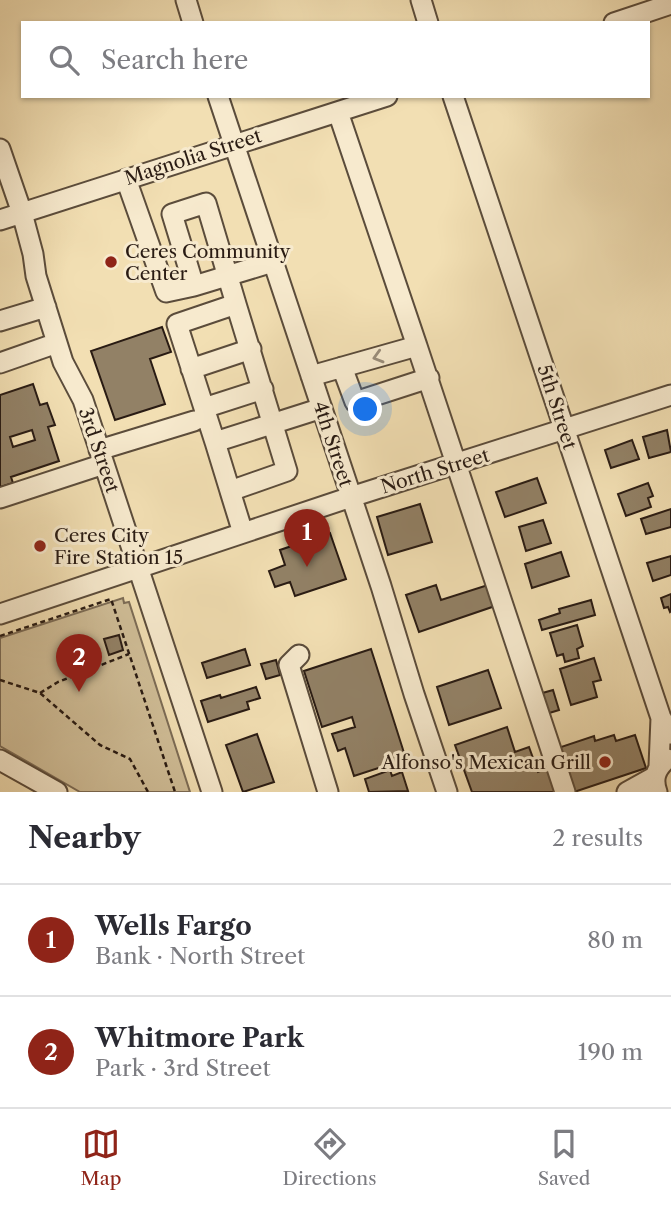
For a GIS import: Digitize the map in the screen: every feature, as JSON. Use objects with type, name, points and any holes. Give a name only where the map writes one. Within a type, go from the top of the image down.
[{"type":"street","points":[[186,0],[192,21]]},
{"type":"street","points":[[421,0],[427,21]]},
{"type":"street","points":[[620,21],[669,6]]},
{"type":"street","name":"4th Street","points":[[219,98],[447,792]]},
{"type":"street","name":"Magnolia Street","points":[[0,220],[380,98]]},
{"type":"street","name":"5th Street","points":[[454,98],[666,726],[660,773]]},
{"type":"street","points":[[338,111],[565,792]]},
{"type":"street","name":"3rd Street","points":[[0,149],[22,213],[36,276],[63,362],[83,400],[212,792]]},
{"type":"street","points":[[126,179],[166,292],[273,262]]},
{"type":"street","points":[[194,286],[172,214],[206,203],[288,471],[230,491]]},
{"type":"street","points":[[236,304],[177,324],[191,369],[199,414],[215,442],[243,533]]},
{"type":"street","points":[[0,321],[46,307]]},
{"type":"street","points":[[0,363],[57,343]]},
{"type":"street","points":[[311,376],[417,346]]},
{"type":"street","points":[[191,369],[250,349]]},
{"type":"street","points":[[342,367],[355,402],[429,378]]},
{"type":"street","points":[[0,498],[263,389]]},
{"type":"street","name":"North Street","points":[[0,614],[351,497],[671,395]]},
{"type":"street","points":[[215,442],[322,408]]},
{"type":"street","points":[[299,655],[289,665],[328,792]]},
{"type":"street","points":[[0,760],[57,792]]},
{"type":"street","points":[[628,792],[660,773]]},
{"type":"path","points":[[0,636],[111,600],[175,792]]},
{"type":"path","points":[[40,693],[58,681],[129,654]]},
{"type":"path","points":[[0,680],[40,693],[100,744],[130,759],[148,792]]},
{"type":"shaded area","points":[[123,598],[124,603],[129,602],[190,792],[80,792],[0,746],[0,638]]},
{"type":"building","points":[[162,327],[171,352],[150,359],[165,404],[115,420],[91,351]]},
{"type":"building","points":[[33,384],[40,405],[47,403],[55,425],[48,427],[59,461],[11,477],[13,483],[0,487],[0,395]],"holes":[[[32,430],[35,440],[13,447],[10,437]]]},
{"type":"building","points":[[667,430],[671,452],[649,458],[643,437]]},
{"type":"building","points":[[632,440],[639,459],[611,468],[605,450]]},
{"type":"building","points":[[537,478],[546,503],[505,517],[496,492]]},
{"type":"building","points":[[648,483],[653,496],[648,498],[651,507],[626,516],[618,494]]},
{"type":"building","points":[[420,504],[432,542],[388,555],[377,517]]},
{"type":"building","points":[[671,509],[671,527],[646,534],[641,519]]},
{"type":"building","points":[[543,520],[551,543],[526,551],[519,527]]},
{"type":"building","points":[[330,533],[346,579],[295,596],[290,582],[275,587],[269,571],[285,565],[280,550]]},
{"type":"building","points":[[561,552],[569,576],[532,588],[525,564]]},
{"type":"building","points":[[671,556],[671,575],[653,581],[647,563]]},
{"type":"building","points":[[436,585],[441,600],[488,585],[495,606],[419,632],[406,595]]},
{"type":"building","points":[[671,594],[670,612],[668,607],[664,608],[661,598]]},
{"type":"building","points":[[591,600],[595,615],[542,630],[539,620],[560,613],[559,609]]},
{"type":"building","points":[[577,625],[583,646],[577,649],[579,658],[565,662],[563,654],[557,656],[550,633]]},
{"type":"building","points":[[119,635],[123,650],[109,655],[104,639]]},
{"type":"building","points":[[245,649],[250,665],[207,678],[202,663]]},
{"type":"building","points":[[371,649],[406,759],[354,776],[345,748],[338,751],[332,734],[355,727],[352,717],[322,727],[304,671]]},
{"type":"building","points":[[594,658],[601,680],[593,682],[597,697],[571,705],[560,669]]},
{"type":"building","points":[[276,660],[280,675],[266,679],[261,664]]},
{"type":"building","points":[[488,670],[501,708],[449,725],[437,687]]},
{"type":"building","points":[[256,687],[260,698],[247,702],[249,709],[208,722],[201,701]]},
{"type":"building","points":[[553,690],[559,710],[546,714],[539,694]]},
{"type":"building","points":[[507,727],[515,752],[529,747],[538,772],[547,768],[556,792],[472,792],[455,745]]},
{"type":"building","points":[[257,734],[274,782],[243,792],[226,745]]},
{"type":"building","points":[[614,735],[616,741],[635,735],[646,768],[574,792],[555,749],[594,736],[595,741]]},
{"type":"building","points":[[390,770],[392,776],[402,772],[408,791],[369,792],[365,779]]},
{"type":"place","name":"Ceres Community Center","points":[[111,262]]},
{"type":"place","name":"Ceres City Fire Station 15","points":[[40,546]]},
{"type":"place","name":"Wells Fargo","points":[[307,567]]},
{"type":"place","name":"Whitmore Park","points":[[79,692]]},
{"type":"place","name":"Alfonso's Mexican Grill","points":[[605,762]]}]
